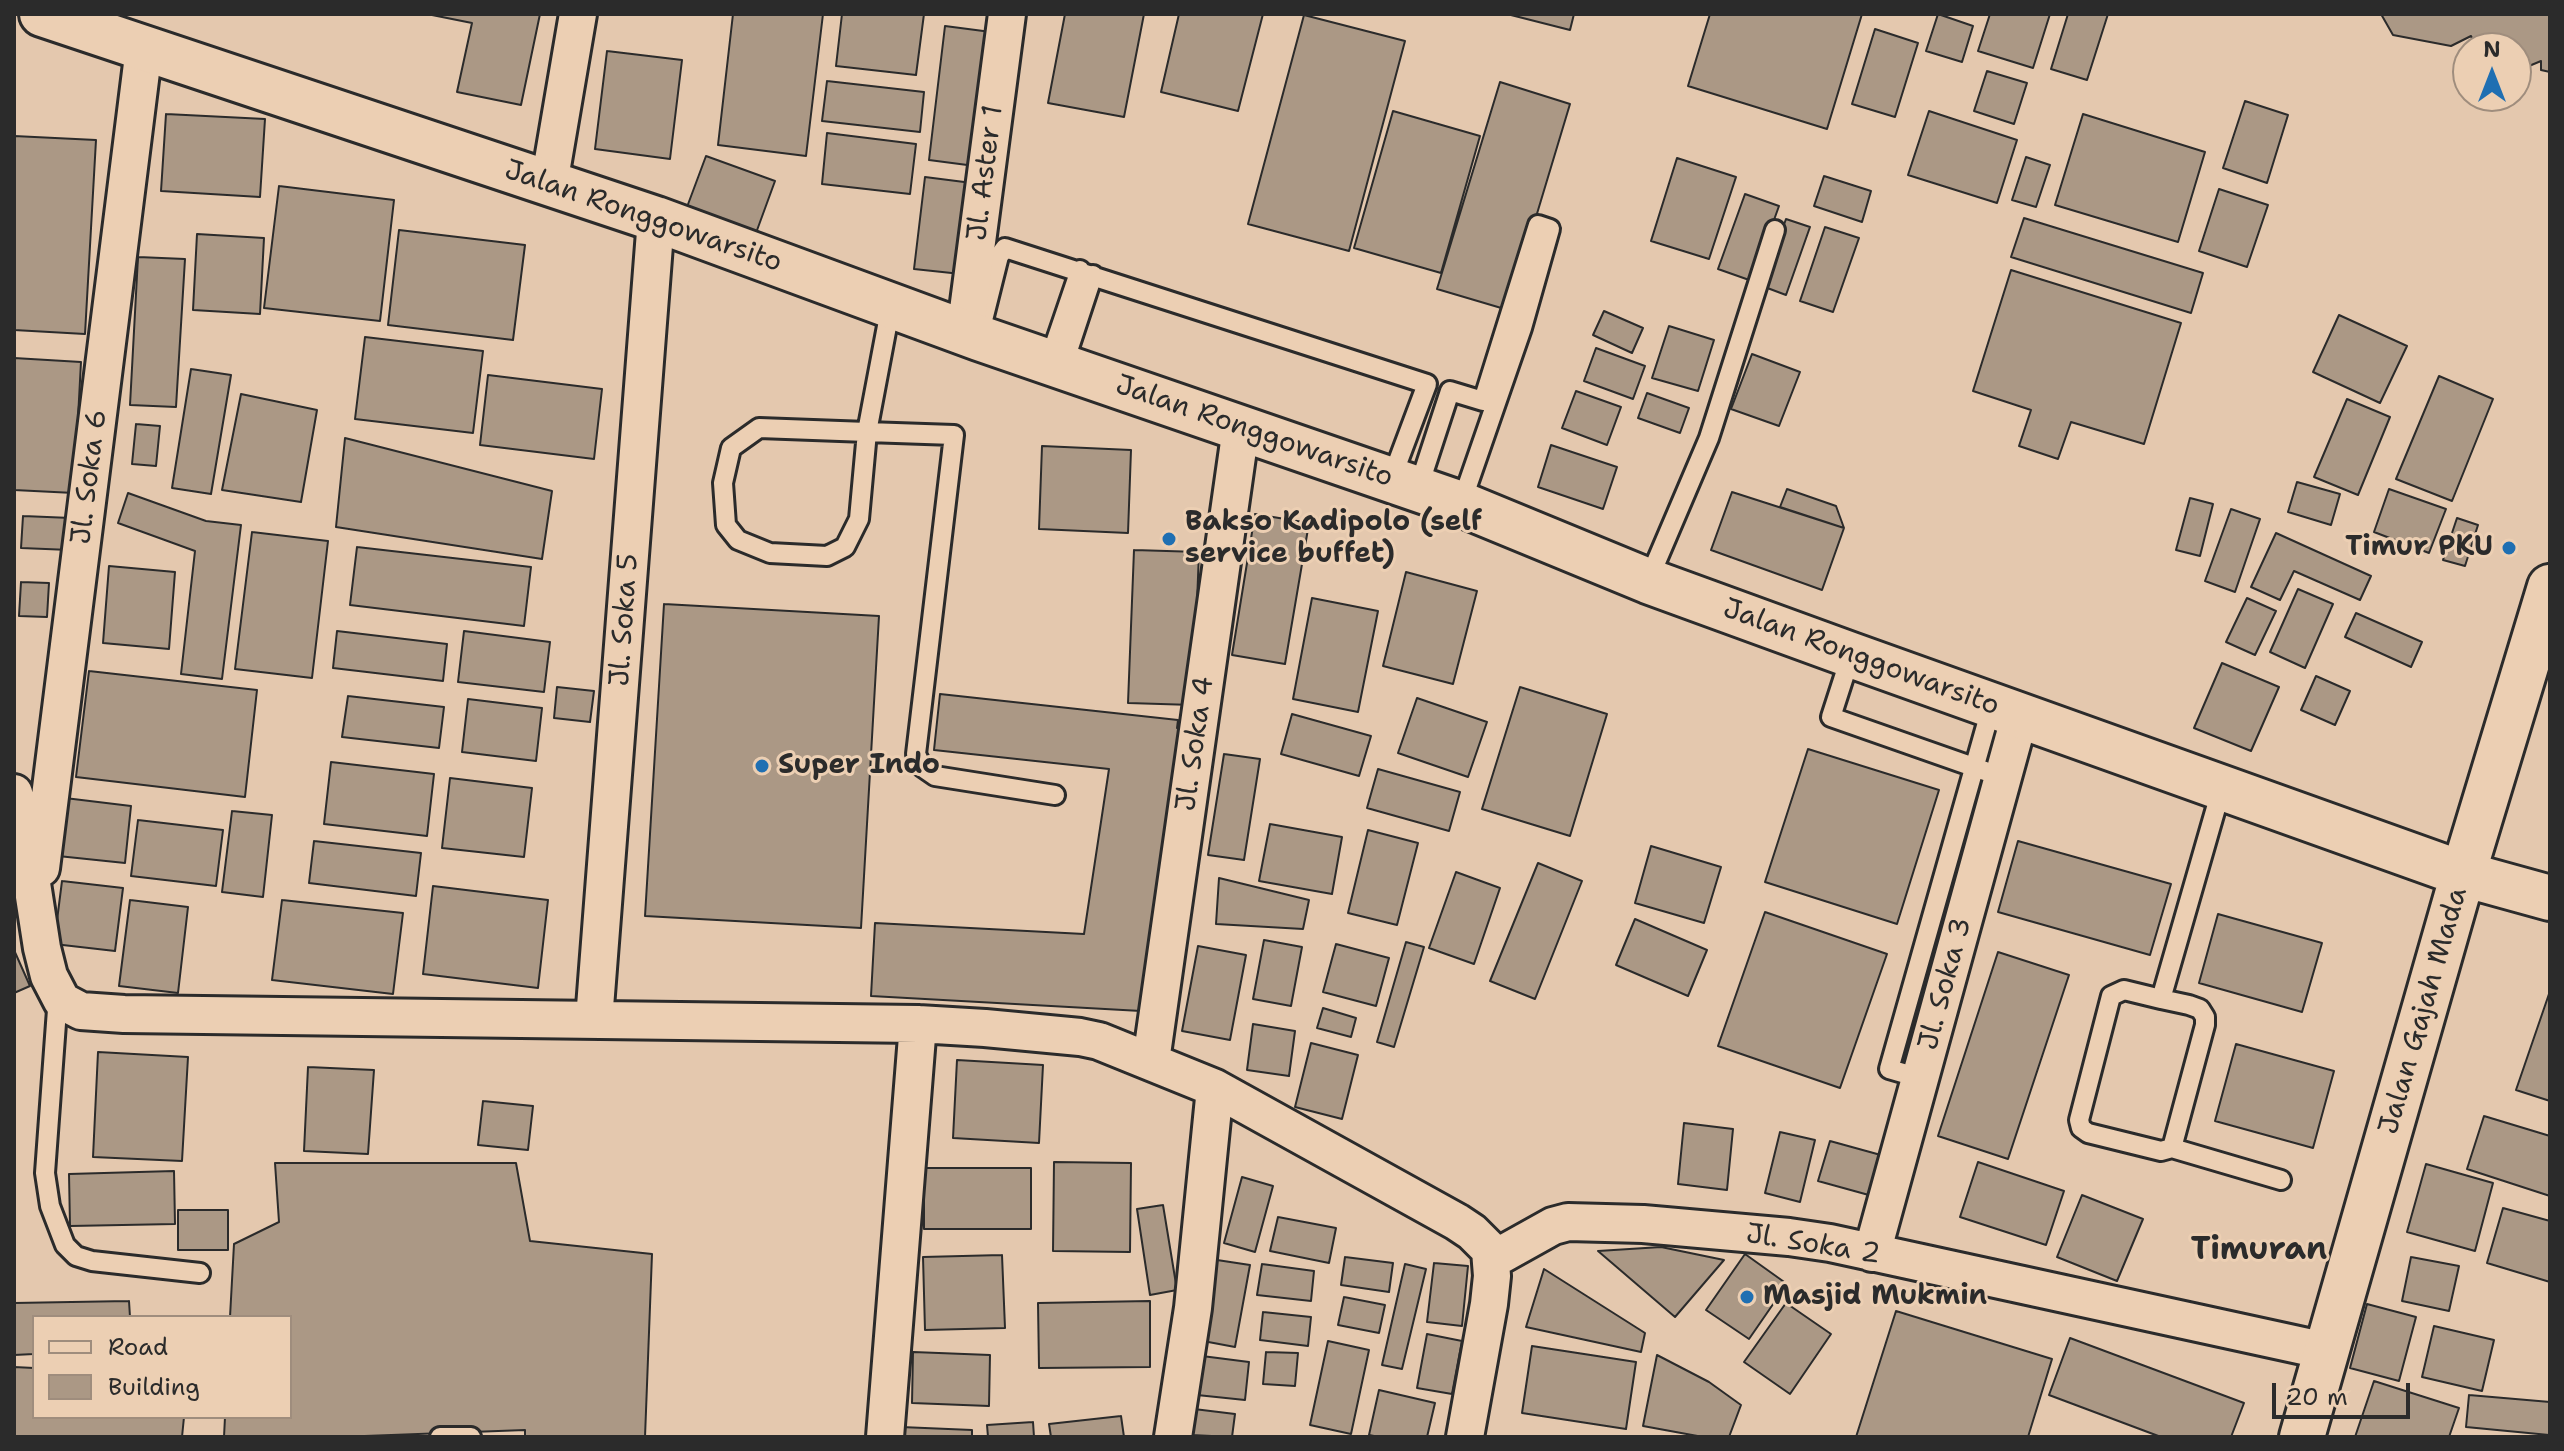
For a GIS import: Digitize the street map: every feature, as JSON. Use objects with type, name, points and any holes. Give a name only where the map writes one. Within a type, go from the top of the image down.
[{"type":"main road","name":"Jalan Ronggowarsito","points":[[42,14],[656,219],[972,336],[1461,504],[1648,581],[1851,655],[2463,874],[2550,898]]},
{"type":"main road","name":"Jalan Gajah Mada","points":[[2302,1437],[2463,874],[2548,604]]},
{"type":"street","points":[[549,184],[578,14]]},
{"type":"street","name":"Jl. Aster 1","points":[[972,336],[1007,14]]},
{"type":"street","name":"Jl. Soka 6","points":[[36,906],[144,48]]},
{"type":"street","name":"Jl. Soka 5","points":[[594,1020],[656,219]]},
{"type":"street","name":"Jl. Soka 4","points":[[1151,1061],[1241,428]]},
{"type":"street","name":"Jl. Soka 3","points":[[1872,1253],[1920,1078],[1988,772],[2006,710]]},
{"type":"street","points":[[14,793],[24,832],[44,958],[58,996],[81,1011],[918,1024],[1080,1037],[1118,1047],[1215,1088],[1457,1222],[1490,1250],[1489,1304],[1465,1437]]},
{"type":"street","points":[[885,1437],[918,1024]]},
{"type":"street","points":[[1173,1437],[1193,1308],[1215,1088]]},
{"type":"street","name":"Jl. Soka 2","points":[[1492,1260],[1553,1226],[1568,1222],[1643,1224],[1789,1237],[1830,1243],[2326,1351]]},
{"type":"lane","points":[[1405,485],[1450,391],[1483,401],[1538,225],[1550,229],[1522,328],[1461,504]]},
{"type":"lane","points":[[1648,581],[1709,438],[1775,230]]},
{"type":"lane","points":[[972,336],[999,256],[1005,248],[1427,384],[1405,485]]},
{"type":"lane","points":[[1056,364],[1087,273]]},
{"type":"lane","points":[[891,305],[867,432],[859,519],[845,547],[827,556],[770,553],[738,540],[726,525],[723,483],[731,448],[759,428],[867,432],[954,435],[916,754],[922,767],[935,776],[1055,795]]},
{"type":"lane","points":[[1851,655],[1831,717],[1988,772]]},
{"type":"lane","points":[[2161,999],[2222,787]]},
{"type":"lane","points":[[2172,1148],[2205,1017],[2200,1009],[2189,1005],[2124,990],[2111,996],[2079,1120],[2081,1128],[2088,1133],[2161,1151],[2172,1148],[2281,1180]]},
{"type":"lane","points":[[58,996],[45,1173],[50,1206],[65,1245],[76,1256],[92,1261],[200,1273]]},
{"type":"lane","points":[[440,1437],[471,1437]]},
{"type":"building","points":[[427,14],[540,14],[521,105],[457,92],[472,23]]},
{"type":"building","points":[[733,14],[823,14],[806,156],[718,145]]},
{"type":"building","points":[[842,14],[924,14],[916,75],[836,66]]},
{"type":"building","points":[[1065,14],[1144,14],[1124,117],[1048,103]]},
{"type":"building","points":[[1179,14],[1263,14],[1238,111],[1161,92]]},
{"type":"building","points":[[1507,14],[1574,14],[1570,30]]},
{"type":"building","points":[[1710,14],[1862,14],[1827,129],[1688,86]]},
{"type":"building","points":[[1938,14],[1973,26],[1962,62],[1926,51]]},
{"type":"building","points":[[1990,14],[2050,14],[2033,68],[1978,51]]},
{"type":"building","points":[[2068,14],[2108,14],[2087,80],[2051,69]]},
{"type":"building","points":[[2381,14],[2550,14],[2550,72],[2541,70],[2541,61],[2532,65],[2532,32],[2452,32],[2451,46],[2393,35]]},
{"type":"building","points":[[1304,15],[1405,41],[1349,251],[1248,224]]},
{"type":"building","points":[[945,26],[991,32],[975,166],[929,160]]},
{"type":"building","points":[[1875,29],[1918,43],[1895,117],[1852,104]]},
{"type":"building","points":[[607,51],[682,60],[670,159],[595,149]]},
{"type":"building","points":[[1987,71],[2027,83],[2014,124],[1974,111]]},
{"type":"building","points":[[827,81],[924,92],[920,132],[822,121]]},
{"type":"building","points":[[1500,82],[1570,104],[1508,310],[1437,289]]},
{"type":"building","points":[[2245,101],[2288,115],[2267,183],[2223,168]]},
{"type":"building","points":[[1393,111],[1480,136],[1441,273],[1354,248]]},
{"type":"building","points":[[1929,111],[2017,140],[1997,203],[1908,175]]},
{"type":"building","points":[[166,114],[265,119],[260,197],[161,191]]},
{"type":"building","points":[[2083,114],[2205,152],[2178,242],[2055,205]]},
{"type":"building","points":[[827,133],[916,144],[910,194],[822,184]]},
{"type":"building","points":[[14,136],[96,140],[85,334],[14,330]]},
{"type":"building","points":[[706,156],[775,181],[756,233],[687,207]]},
{"type":"building","points":[[2026,157],[2050,165],[2036,207],[2012,200]]},
{"type":"building","points":[[1677,158],[1736,177],[1709,259],[1651,241]]},
{"type":"building","points":[[1824,176],[1871,191],[1862,222],[1814,206]]},
{"type":"building","points":[[925,177],[972,183],[961,274],[914,269]]},
{"type":"building","points":[[279,186],[394,200],[380,321],[264,308]]},
{"type":"building","points":[[2219,189],[2268,205],[2247,267],[2199,251]]},
{"type":"building","points":[[1745,194],[1779,206],[1752,281],[1718,269]]},
{"type":"building","points":[[2024,218],[2203,273],[2191,313],[2011,257]]},
{"type":"building","points":[[1786,219],[1810,227],[1786,295],[1762,286]]},
{"type":"building","points":[[1825,227],[1859,238],[1833,312],[1800,301]]},
{"type":"building","points":[[399,230],[525,245],[513,340],[388,325]]},
{"type":"building","points":[[197,234],[264,238],[260,314],[193,310]]},
{"type":"building","points":[[138,257],[185,259],[176,407],[130,405]]},
{"type":"building","points":[[2011,270],[2181,323],[2144,444],[2071,422],[2058,459],[2019,446],[2031,410],[1973,391]]},
{"type":"building","points":[[1604,311],[1643,328],[1632,353],[1593,335]]},
{"type":"building","points":[[2339,315],[2407,346],[2380,403],[2313,372]]},
{"type":"building","points":[[1669,326],[1714,340],[1698,391],[1652,378]]},
{"type":"building","points":[[365,337],[483,351],[473,433],[355,419]]},
{"type":"building","points":[[1596,348],[1645,366],[1633,399],[1584,381]]},
{"type":"building","points":[[1752,354],[1800,372],[1779,426],[1731,409]]},
{"type":"building","points":[[14,358],[81,362],[74,493],[14,490]]},
{"type":"building","points":[[191,369],[231,375],[211,494],[172,488]]},
{"type":"building","points":[[488,375],[602,389],[594,459],[480,445]]},
{"type":"building","points":[[2439,376],[2493,399],[2452,501],[2396,479]]},
{"type":"building","points":[[1576,391],[1621,407],[1607,445],[1562,428]]},
{"type":"building","points":[[1647,393],[1689,408],[1680,433],[1638,418]]},
{"type":"building","points":[[241,394],[317,410],[301,502],[222,490]]},
{"type":"building","points":[[2347,399],[2390,417],[2358,495],[2314,477]]},
{"type":"building","points":[[136,424],[160,426],[156,466],[132,464]]},
{"type":"building","points":[[345,438],[552,491],[542,559],[336,527]]},
{"type":"building","points":[[1551,445],[1617,467],[1603,509],[1538,487]]},
{"type":"building","points":[[1042,446],[1131,450],[1128,533],[1039,529]]},
{"type":"building","points":[[2297,482],[2340,494],[2331,525],[2288,512]]},
{"type":"building","points":[[1787,489],[1836,506],[1844,528],[1780,507]]},
{"type":"building","points":[[2389,489],[2446,509],[2429,553],[2374,532]]},
{"type":"building","points":[[1732,492],[1844,528],[1822,590],[1711,550]]},
{"type":"building","points":[[128,493],[206,521],[241,525],[222,679],[181,674],[195,551],[118,523]]},
{"type":"building","points":[[2190,498],[2213,504],[2200,556],[2176,550]]},
{"type":"building","points":[[2231,509],[2260,519],[2235,592],[2205,581]]},
{"type":"building","points":[[1255,514],[1309,523],[1285,664],[1232,655]]},
{"type":"building","points":[[23,516],[71,518],[70,550],[21,548]]},
{"type":"building","points":[[2457,518],[2478,525],[2465,566],[2443,560]]},
{"type":"building","points":[[252,532],[328,541],[312,678],[235,669]]},
{"type":"building","points":[[2276,533],[2371,576],[2360,600],[2294,571],[2280,600],[2251,587]]},
{"type":"building","points":[[357,547],[531,567],[524,626],[350,605]]},
{"type":"building","points":[[1134,550],[1199,552],[1193,705],[1128,703]]},
{"type":"building","points":[[109,566],[175,572],[169,649],[103,643]]},
{"type":"building","points":[[1406,572],[1477,591],[1453,684],[1383,666]]},
{"type":"building","points":[[21,582],[49,583],[47,617],[19,616]]},
{"type":"building","points":[[2298,589],[2333,604],[2305,668],[2270,652]]},
{"type":"building","points":[[1312,598],[1378,611],[1358,712],[1293,699]]},
{"type":"building","points":[[2247,598],[2276,611],[2255,655],[2226,642]]},
{"type":"building","name":"Super Indo","points":[[664,604],[879,616],[861,928],[645,916]]},
{"type":"building","points":[[2356,613],[2422,642],[2411,667],[2345,637]]},
{"type":"building","points":[[337,631],[447,644],[443,681],[333,668]]},
{"type":"building","points":[[464,631],[550,642],[544,692],[458,682]]},
{"type":"building","points":[[2222,663],[2279,687],[2251,751],[2194,728]]},
{"type":"building","points":[[89,671],[257,690],[245,797],[76,777]]},
{"type":"building","points":[[2316,676],[2350,691],[2335,725],[2301,710]]},
{"type":"building","points":[[557,687],[594,691],[590,722],[554,718]]},
{"type":"building","points":[[1520,687],[1607,714],[1570,836],[1482,809]]},
{"type":"building","points":[[940,694],[1178,720],[1177,728],[1184,728],[1141,1011],[871,996],[875,923],[1084,934],[1109,769],[934,750]]},
{"type":"building","points":[[348,696],[444,707],[439,748],[342,737]]},
{"type":"building","points":[[1417,698],[1487,722],[1468,777],[1398,753]]},
{"type":"building","points":[[468,699],[542,708],[536,761],[462,752]]},
{"type":"building","points":[[1292,714],[1371,736],[1359,776],[1281,754]]},
{"type":"building","points":[[1808,749],[1939,790],[1897,924],[1765,882]]},
{"type":"building","points":[[1224,754],[1260,759],[1244,860],[1208,855]]},
{"type":"building","points":[[331,762],[434,774],[427,836],[324,824]]},
{"type":"building","points":[[1378,769],[1460,792],[1449,831],[1367,808]]},
{"type":"building","points":[[450,778],[532,788],[524,857],[442,848]]},
{"type":"building","points":[[65,798],[131,806],[125,863],[58,856]]},
{"type":"building","points":[[232,811],[272,815],[263,897],[222,892]]},
{"type":"building","points":[[138,820],[223,830],[216,886],[131,876]]},
{"type":"building","points":[[1270,824],[1342,837],[1332,894],[1259,881]]},
{"type":"building","points":[[1368,830],[1418,843],[1397,925],[1348,913]]},
{"type":"building","points":[[314,841],[421,853],[416,896],[309,883]]},
{"type":"building","points":[[2018,841],[2171,884],[2150,955],[1998,912]]},
{"type":"building","points":[[1651,846],[1721,867],[1704,923],[1635,903]]},
{"type":"building","points":[[1538,863],[1582,881],[1535,999],[1490,981]]},
{"type":"building","points":[[1456,872],[1500,888],[1474,964],[1429,948]]},
{"type":"building","points":[[1219,878],[1309,900],[1303,929],[1216,924]]},
{"type":"building","points":[[62,881],[123,888],[115,951],[54,944]]},
{"type":"building","points":[[433,886],[548,900],[538,988],[423,974]]},
{"type":"building","points":[[130,900],[188,907],[178,993],[119,986]]},
{"type":"building","points":[[282,900],[403,913],[393,994],[272,980]]},
{"type":"building","points":[[1765,912],[1887,954],[1840,1088],[1718,1046]]},
{"type":"building","points":[[2218,914],[2322,943],[2302,1012],[2199,983]]},
{"type":"building","points":[[1635,919],[1707,950],[1688,996],[1616,965]]},
{"type":"building","points":[[1264,940],[1302,947],[1291,1006],[1253,999]]},
{"type":"building","points":[[1406,942],[1424,947],[1394,1047],[1377,1042]]},
{"type":"building","points":[[1336,944],[1389,958],[1376,1006],[1323,992]]},
{"type":"building","points":[[1198,946],[1246,955],[1230,1040],[1182,1031]]},
{"type":"building","points":[[14,950],[30,986],[14,993]]},
{"type":"building","points":[[1998,952],[2069,975],[2008,1159],[1938,1136]]},
{"type":"building","points":[[2550,991],[2550,1101],[2516,1090]]},
{"type":"building","points":[[1323,1008],[1356,1018],[1351,1037],[1317,1028]]},
{"type":"building","points":[[1253,1024],[1295,1031],[1289,1076],[1247,1070]]},
{"type":"building","points":[[1311,1043],[1358,1055],[1342,1119],[1295,1107]]},
{"type":"building","points":[[2236,1044],[2334,1071],[2313,1148],[2215,1121]]},
{"type":"building","points":[[98,1052],[188,1057],[182,1161],[93,1157]]},
{"type":"building","points":[[957,1060],[1043,1065],[1039,1143],[953,1138]]},
{"type":"building","points":[[308,1067],[374,1070],[368,1154],[304,1151]]},
{"type":"building","points":[[483,1101],[533,1106],[528,1150],[478,1145]]},
{"type":"building","points":[[2484,1116],[2550,1136],[2550,1196],[2467,1169]]},
{"type":"building","points":[[1684,1123],[1733,1129],[1727,1190],[1678,1184]]},
{"type":"building","points":[[1780,1132],[1815,1140],[1800,1202],[1765,1193]]},
{"type":"building","points":[[1830,1141],[1888,1157],[1876,1197],[1818,1181]]},
{"type":"building","points":[[1054,1162],[1131,1163],[1130,1252],[1053,1251]]},
{"type":"building","points":[[1978,1162],[2064,1191],[2046,1245],[1960,1217]]},
{"type":"building","points":[[275,1163],[516,1163],[530,1241],[652,1254],[645,1437],[525,1437],[525,1430],[338,1437],[224,1437],[225,1419],[292,1419],[292,1315],[230,1315],[234,1244],[279,1222]]},
{"type":"building","points":[[2426,1164],[2493,1183],[2475,1251],[2407,1232]]},
{"type":"building","points":[[924,1168],[1031,1168],[1031,1229],[924,1229]]},
{"type":"building","points":[[174,1171],[175,1224],[70,1226],[69,1174]]},
{"type":"building","points":[[1242,1177],[1273,1186],[1255,1252],[1224,1243]]},
{"type":"building","points":[[2082,1195],[2143,1219],[2117,1281],[2057,1257]]},
{"type":"building","points":[[1163,1205],[1177,1290],[1150,1295],[1137,1209]]},
{"type":"building","points":[[2503,1208],[2550,1221],[2550,1282],[2487,1263]]},
{"type":"building","points":[[178,1210],[228,1210],[228,1250],[178,1250]]},
{"type":"building","points":[[1278,1217],[1336,1228],[1329,1263],[1270,1251]]},
{"type":"building","points":[[1661,1247],[1724,1260],[1675,1317],[1598,1251]]},
{"type":"building","name":"Masjid Mukmin","points":[[1745,1254],[1787,1284],[1749,1339],[1706,1310]]},
{"type":"building","points":[[1002,1255],[1005,1328],[925,1330],[923,1257]]},
{"type":"building","points":[[1345,1257],[1393,1263],[1389,1292],[1341,1285]]},
{"type":"building","points":[[2411,1257],[2459,1266],[2449,1311],[2402,1301]]},
{"type":"building","points":[[1217,1260],[1250,1265],[1235,1347],[1203,1341]]},
{"type":"building","points":[[1434,1263],[1468,1266],[1462,1326],[1427,1322]]},
{"type":"building","points":[[1262,1264],[1314,1271],[1311,1301],[1257,1295]]},
{"type":"building","points":[[1405,1264],[1426,1269],[1402,1369],[1382,1365]]},
{"type":"building","points":[[1544,1269],[1645,1333],[1641,1352],[1526,1327]]},
{"type":"building","points":[[1344,1297],[1385,1305],[1379,1333],[1338,1325]]},
{"type":"building","points":[[129,1301],[130,1315],[32,1315],[32,1354],[14,1355],[14,1303]]},
{"type":"building","points":[[1150,1301],[1150,1367],[1039,1368],[1038,1303]]},
{"type":"building","points":[[1786,1303],[1831,1334],[1790,1394],[1744,1362]]},
{"type":"building","points":[[2367,1304],[2416,1317],[2399,1381],[2350,1368]]},
{"type":"building","points":[[1896,1311],[2052,1359],[2028,1437],[1856,1437]]},
{"type":"building","points":[[1263,1312],[1311,1317],[1308,1346],[1260,1340]]},
{"type":"building","points":[[2434,1326],[2494,1340],[2482,1391],[2422,1377]]},
{"type":"building","points":[[1427,1334],[1462,1341],[1452,1394],[1417,1388]]},
{"type":"building","points":[[2070,1338],[2244,1403],[2231,1437],[2161,1437],[2049,1395]]},
{"type":"building","points":[[1328,1341],[1369,1350],[1351,1434],[1310,1425]]},
{"type":"building","points":[[1532,1346],[1636,1362],[1626,1429],[1522,1413]]},
{"type":"building","points":[[913,1352],[990,1355],[989,1406],[912,1403]]},
{"type":"building","points":[[1266,1352],[1298,1353],[1295,1386],[1263,1384]]},
{"type":"building","points":[[1657,1355],[1709,1382],[1741,1405],[1729,1437],[1703,1437],[1643,1426]]},
{"type":"building","points":[[1202,1356],[1249,1362],[1245,1400],[1197,1395]]},
{"type":"building","points":[[14,1367],[32,1368],[32,1419],[184,1419],[182,1437],[14,1437]]},
{"type":"building","points":[[2374,1381],[2459,1408],[2449,1437],[2355,1437]]},
{"type":"building","points":[[1379,1390],[1435,1403],[1427,1437],[1369,1435]]},
{"type":"building","points":[[2469,1395],[2550,1402],[2549,1435],[2466,1427]]},
{"type":"building","points":[[1194,1409],[1235,1414],[1232,1437],[1191,1435]]},
{"type":"building","points":[[1121,1416],[1124,1437],[1051,1437],[1049,1424]]},
{"type":"building","points":[[1033,1422],[1034,1437],[988,1437],[987,1425]]},
{"type":"building","points":[[901,1427],[972,1430],[972,1437],[900,1437]]},
{"type":"place","name":"Bakso Kadipolo (self service buffet)","points":[[1169,539]]},
{"type":"place","name":"Timur PKU","points":[[2509,548]]},
{"type":"place","name":"Super Indo","points":[[762,766]]},
{"type":"place","name":"Masjid Mukmin","points":[[1747,1297]]},
{"type":"district","name":"Timuran","points":[[2259,1251]]}]
